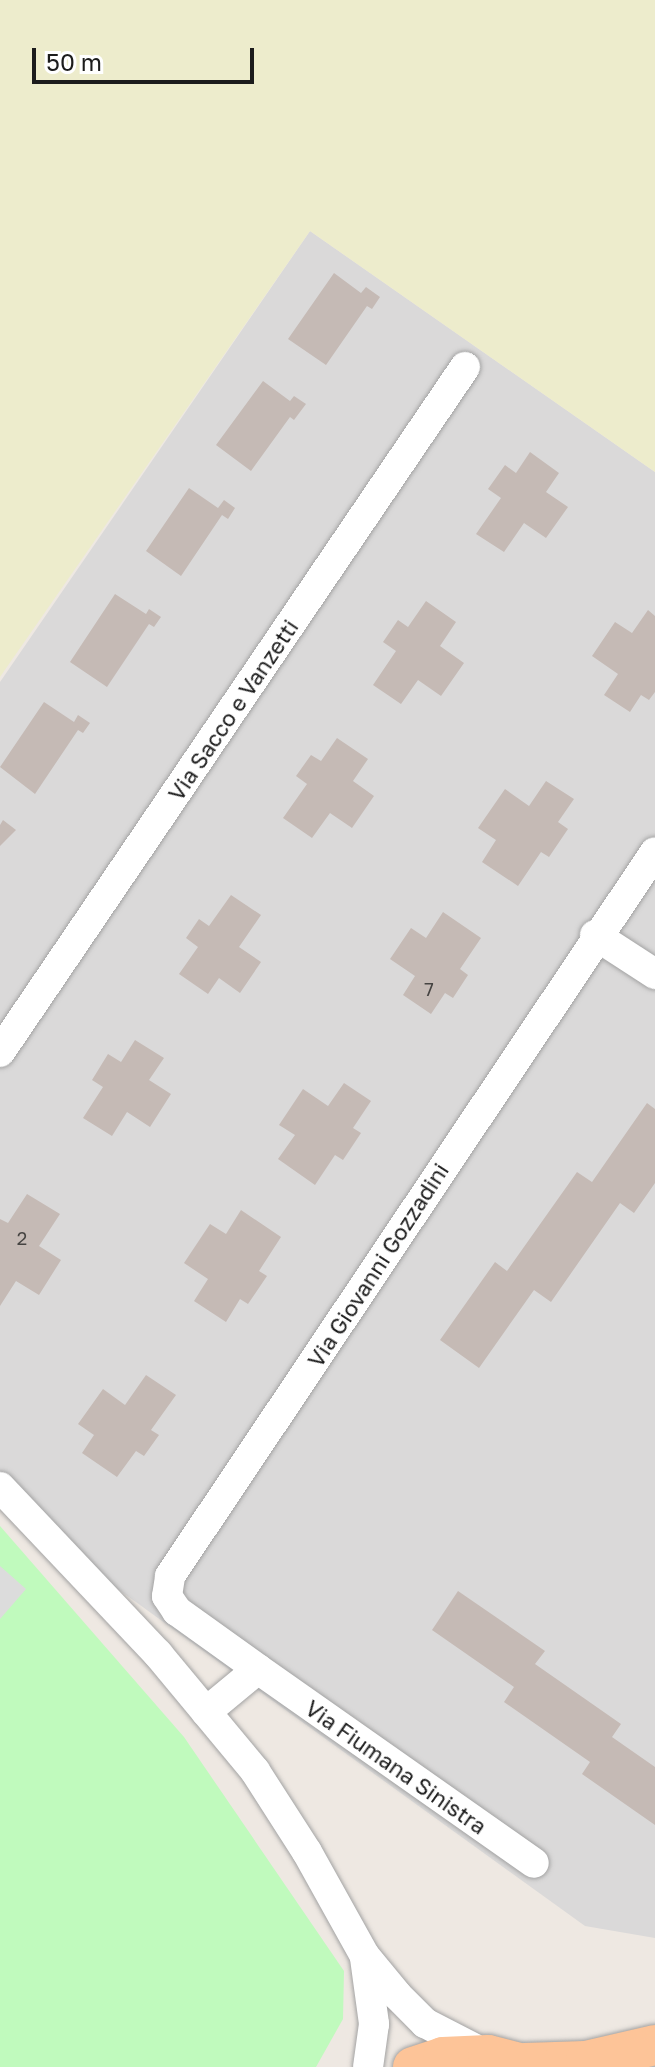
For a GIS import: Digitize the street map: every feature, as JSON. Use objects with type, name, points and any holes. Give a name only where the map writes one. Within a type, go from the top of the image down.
[{"type":"main road","points":[[413,2067],[443,2057],[516,2062],[586,2061],[655,2045]]},
{"type":"street","name":"Via Sacco e Vanzetti","points":[[0,1052],[465,367]]},
{"type":"street","name":"Via Giovanni Gozzadini","points":[[167,1596],[170,1576],[595,935],[655,852]]},
{"type":"street","points":[[595,935],[655,974]]},
{"type":"street","points":[[0,1487],[89,1578],[255,1771],[300,1840],[365,1956],[425,2023],[516,2062]]},
{"type":"street","name":"Via Fiumana Sinistra","points":[[167,1596],[177,1611],[534,1863]]},
{"type":"street","points":[[206,1712],[258,1669]]},
{"type":"street","points":[[365,1956],[374,2024],[368,2067]]},
{"type":"shaded area","points":[[310,231],[655,472],[655,1938],[585,1926],[0,1504],[0,682]]},
{"type":"shaded area","points":[[0,1566],[26,1589],[0,1619]]},
{"type":"green space","points":[[0,0],[655,0],[655,472],[310,231],[0,677]]},
{"type":"green space","points":[[0,1526],[184,1737],[344,1971],[343,2019],[316,2067],[0,2067]]},
{"type":"building","points":[[334,273],[361,293],[366,287],[380,297],[372,309],[367,306],[326,365],[288,339]]},
{"type":"building","points":[[263,381],[290,401],[294,396],[306,404],[294,420],[290,417],[251,471],[216,445]]},
{"type":"building","points":[[530,452],[559,473],[546,492],[568,507],[546,538],[524,523],[504,552],[476,534],[501,498],[488,489],[505,465],[516,473]]},
{"type":"building","points":[[189,488],[218,508],[224,500],[235,508],[228,519],[222,515],[181,576],[146,551]]},
{"type":"building","points":[[115,594],[146,614],[149,609],[161,617],[154,627],[149,624],[107,687],[70,662]]},
{"type":"building","points":[[426,601],[456,622],[440,646],[464,663],[441,696],[418,680],[401,704],[373,685],[396,651],[383,642],[398,620],[408,627]]},
{"type":"building","points":[[648,610],[655,616],[655,692],[649,700],[641,695],[630,712],[604,695],[618,674],[592,656],[615,622],[632,633]]},
{"type":"building","points":[[44,702],[74,722],[78,715],[90,723],[83,733],[78,730],[35,794],[0,767]]},
{"type":"building","points":[[337,738],[368,759],[353,781],[374,796],[352,828],[330,813],[312,838],[283,818],[307,784],[296,776],[311,755],[321,761]]},
{"type":"building","points":[[546,781],[574,799],[558,822],[568,829],[549,857],[541,852],[518,886],[482,862],[496,840],[478,828],[505,789],[529,806]]},
{"type":"building","points":[[3,820],[16,830],[0,846],[0,825]]},
{"type":"building","points":[[231,895],[261,915],[239,947],[261,962],[240,993],[219,978],[208,994],[179,974],[198,947],[186,938],[199,919],[209,926]]},
{"type":"building","points":[[443,912],[481,938],[460,969],[468,975],[453,998],[445,993],[431,1014],[403,995],[415,976],[390,959],[411,928],[426,938]]},
{"type":"building","points":[[135,1040],[164,1058],[149,1080],[171,1094],[150,1127],[127,1112],[112,1136],[83,1118],[103,1087],[92,1080],[108,1054],[121,1062]]},
{"type":"building","points":[[344,1083],[371,1101],[353,1128],[361,1133],[343,1160],[335,1155],[315,1185],[278,1159],[295,1135],[279,1125],[303,1089],[328,1106]]},
{"type":"building","points":[[647,1103],[655,1109],[655,1183],[634,1213],[620,1203],[551,1302],[534,1290],[479,1368],[440,1340],[495,1262],[507,1271],[577,1172],[592,1182]]},
{"type":"building","points":[[27,1194],[60,1214],[39,1246],[61,1260],[39,1295],[16,1281],[0,1306],[0,1219],[8,1223]]},
{"type":"building","points":[[241,1210],[281,1237],[259,1271],[267,1276],[248,1304],[240,1299],[226,1322],[194,1301],[208,1279],[184,1263],[210,1224],[226,1234]]},
{"type":"building","points":[[146,1375],[176,1395],[151,1430],[159,1435],[144,1456],[136,1451],[117,1477],[82,1453],[94,1435],[78,1424],[103,1389],[125,1405]]},
{"type":"building","points":[[458,1591],[545,1651],[535,1664],[621,1724],[612,1737],[655,1767],[655,1825],[582,1774],[590,1762],[504,1702],[514,1687],[432,1630]]}]
